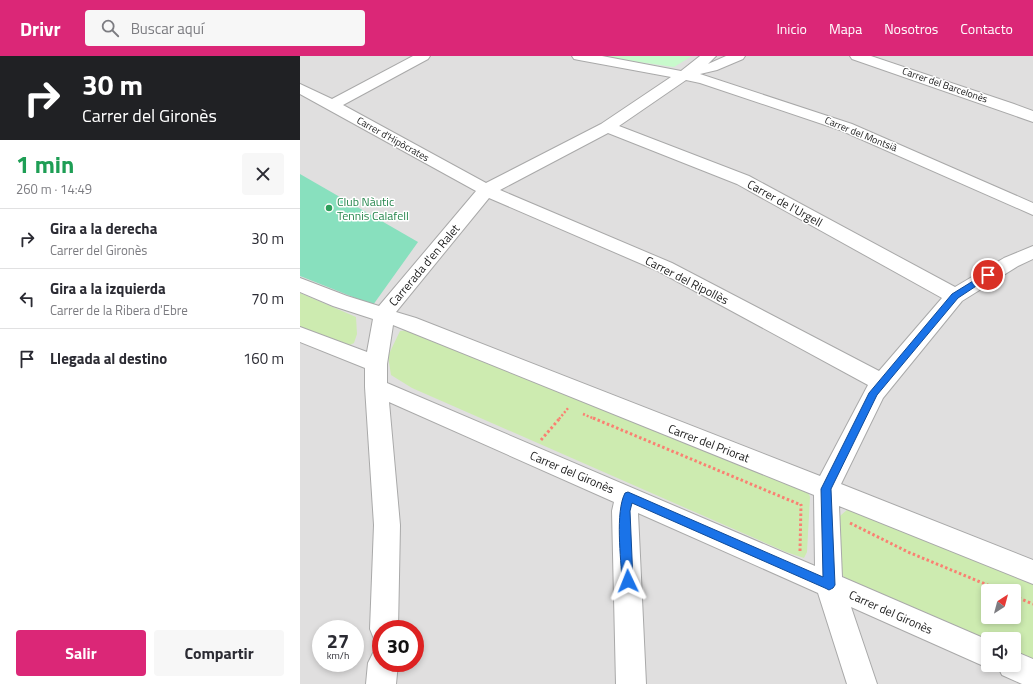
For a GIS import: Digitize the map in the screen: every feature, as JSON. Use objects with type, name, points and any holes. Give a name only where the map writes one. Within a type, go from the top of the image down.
[{"type":"street","points":[[332,105],[423,56]]},
{"type":"street","name":"Carrer del Montsià","points":[[579,56],[685,74],[807,113],[846,127],[956,174],[1033,210]]},
{"type":"street","name":"Carrerada d'en Ralet","points":[[384,620],[387,525],[376,376],[384,315],[390,305],[486,190],[607,127],[709,56]]},
{"type":"street","name":"Carrerada d'en Ralet","points":[[685,74],[712,67],[735,56]]},
{"type":"street","name":"Carrer del Barcelonès","points":[[856,56],[1009,107],[1033,117]]},
{"type":"street","name":"Carrer d'Hipòcrates","points":[[300,88],[486,190]]},
{"type":"street","name":"Carrer de l'Urgell","points":[[607,127],[744,180],[955,296]]},
{"type":"street","name":"Carrer del Ripollès","points":[[486,190],[665,267],[881,382]]},
{"type":"street","points":[[862,684],[829,585],[826,489],[881,382],[955,296],[1011,262],[1033,252]]},
{"type":"street","name":"Carrer del Priorat","points":[[300,284],[340,301],[409,323],[581,393],[1033,572]]},
{"type":"street","name":"Carrer del Gironès","points":[[300,334],[376,376],[628,496],[981,651]]},
{"type":"street","points":[[628,496],[625,511],[631,684]]},
{"type":"street","points":[[1021,669],[1033,674]]},
{"type":"street","points":[[381,684],[382,672]]},
{"type":"path","points":[[538,444],[573,403]]},
{"type":"path","points":[[562,405],[801,505]]},
{"type":"path","points":[[800,559],[802,497]]},
{"type":"path","points":[[846,521],[908,552],[985,584]]},
{"type":"path","points":[[1021,599],[1033,604]]},
{"type":"shaded area","points":[[300,56],[1033,56],[1033,684],[300,684]]},
{"type":"green space","points":[[597,56],[692,56],[674,67]]},
{"type":"green space","name":"Club Nàutic Tennis Calafell","points":[[300,174],[418,242],[373,305],[300,276]]},
{"type":"green space","points":[[300,293],[356,317],[357,334],[354,343],[348,346],[342,345],[300,327]]},
{"type":"green space","points":[[409,330],[808,492],[810,497],[807,552],[804,558],[786,552],[412,388],[391,375],[388,356],[400,331]]},
{"type":"green space","points":[[848,509],[1033,580],[1033,660],[1021,655],[1021,632],[981,632],[981,638],[846,579],[841,573],[840,516]]},
{"type":"place","name":"Club Nàutic Tennis Calafell","points":[[329,208]]},
{"type":"route","points":[[628,581],[625,511],[628,496],[829,585],[826,489],[874,393],[881,382],[955,296],[988,275]]}]
